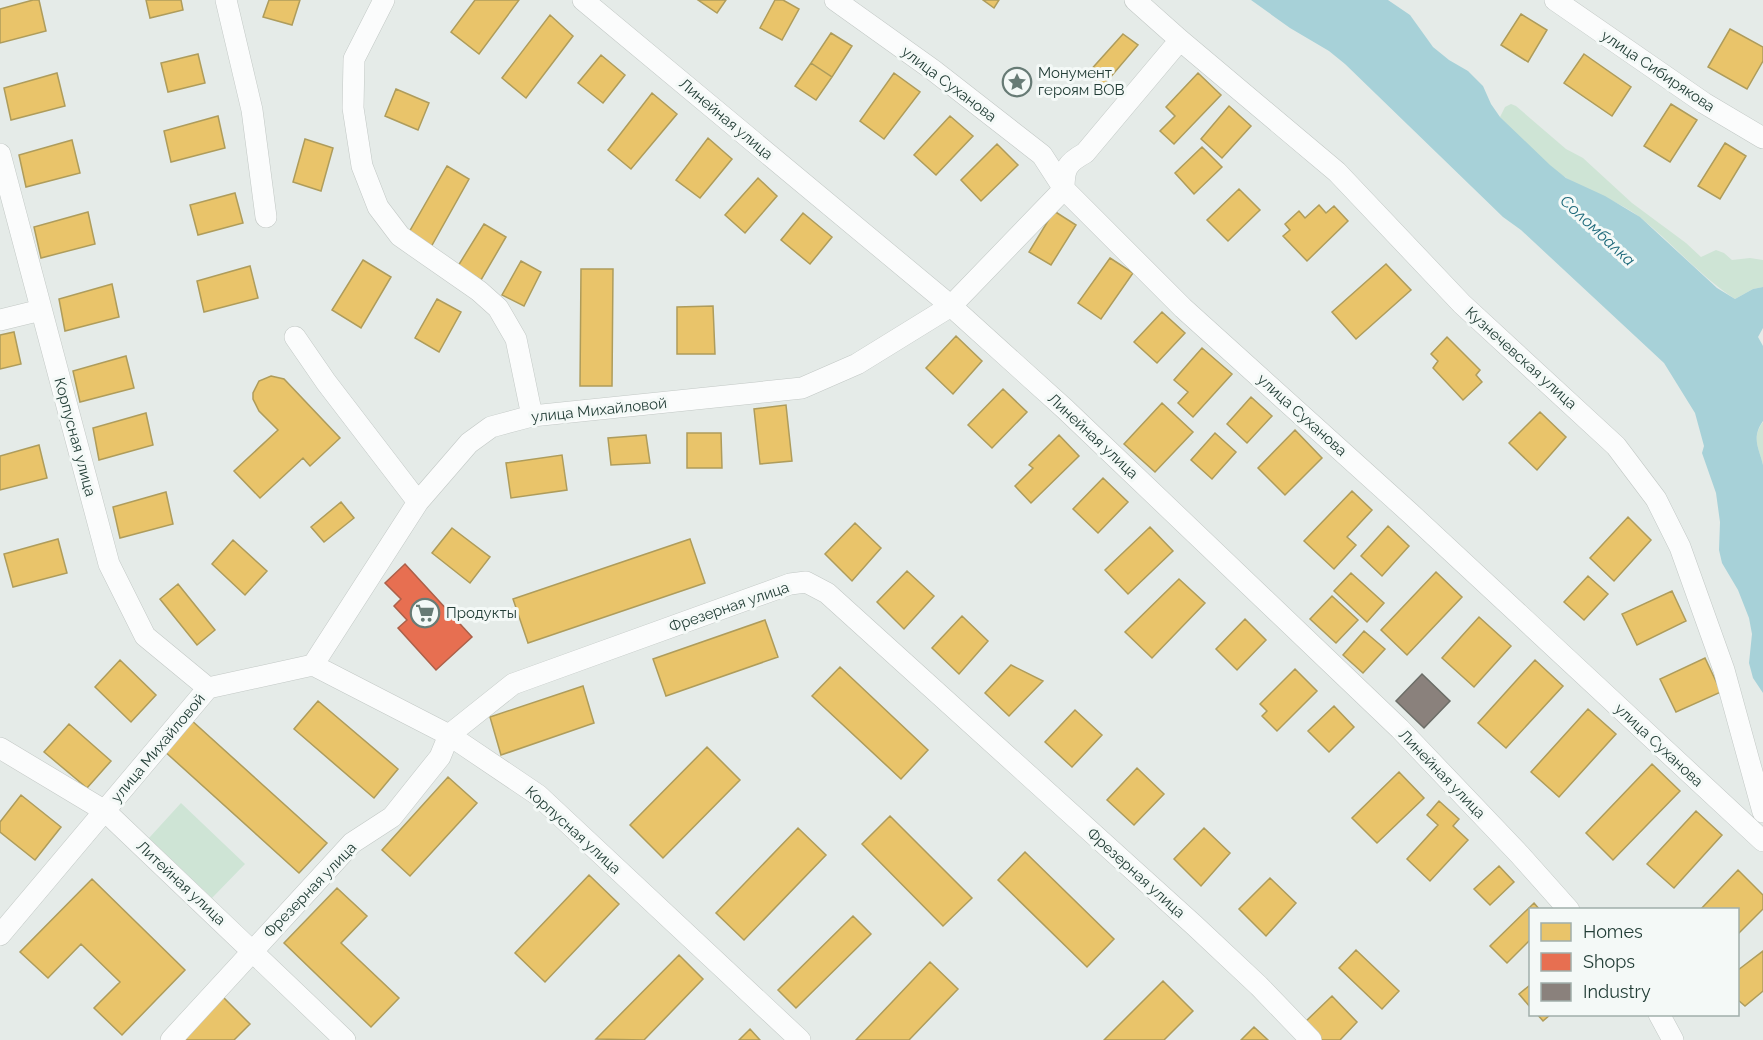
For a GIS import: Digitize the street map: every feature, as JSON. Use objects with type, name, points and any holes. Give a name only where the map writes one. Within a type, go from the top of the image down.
[{"type":"street","points":[[226,0],[252,110],[266,217]]},
{"type":"street","points":[[384,0],[354,58],[352,108],[362,166],[378,207],[400,236],[479,291],[498,308],[516,339],[532,416]]},
{"type":"street","name":"Линейная улица","points":[[583,0],[951,306],[1065,409],[1375,705],[1512,846],[1568,908]]},
{"type":"street","name":"улица Суханова","points":[[835,0],[933,70],[1042,155],[1064,189],[1184,308],[1410,513],[1763,841]]},
{"type":"street","name":"Кузнечевская улица","points":[[1135,0],[1337,172],[1462,304],[1616,447],[1656,499],[1680,547],[1724,670],[1763,812]]},
{"type":"street","name":"улица Сибирякова","points":[[1555,0],[1704,103],[1763,138]]},
{"type":"street","name":"улица Михайловой","points":[[0,935],[208,688],[313,664],[418,502],[469,443],[491,427],[532,416],[802,388],[857,364],[951,306],[1064,189],[1064,174],[1072,161],[1085,153],[1180,40]]},
{"type":"street","name":"Корпусная улица","points":[[0,154],[109,564],[145,636],[208,688]]},
{"type":"street","points":[[0,320],[41,310]]},
{"type":"street","points":[[295,337],[326,382],[418,502]]},
{"type":"street","name":"Фрезерная улица","points":[[171,1040],[352,843],[392,817],[440,757],[449,735],[513,684],[790,584],[806,582],[827,593],[1194,925],[1259,986],[1311,1040]]},
{"type":"street","name":"Корпусная улица","points":[[313,664],[449,735],[538,795],[800,1040]]},
{"type":"street","name":"Литейная улица","points":[[0,748],[105,811],[345,1040]]},
{"type":"street","points":[[1660,1016],[1673,1040]]},
{"type":"green space","points":[[1511,104],[1566,149],[1583,158],[1632,203],[1701,257],[1716,250],[1732,260],[1750,258],[1763,260],[1763,287],[1753,289],[1735,299],[1710,280],[1641,218],[1559,173],[1532,150],[1500,117],[1505,107]]},
{"type":"green space","points":[[1763,422],[1763,465],[1757,433]]},
{"type":"green space","points":[[181,803],[245,864],[212,898],[149,838]]},
{"type":"water","name":"Соломбалка","points":[[1251,0],[1388,0],[1410,15],[1433,47],[1468,71],[1483,86],[1500,117],[1566,178],[1605,196],[1640,217],[1717,288],[1735,299],[1753,289],[1763,287],[1763,328],[1758,337],[1763,346],[1763,421],[1757,438],[1763,465],[1763,693],[1753,678],[1749,663],[1752,634],[1749,618],[1738,590],[1722,563],[1719,550],[1720,522],[1716,493],[1702,453],[1704,446],[1695,413],[1664,363],[1521,230],[1503,217],[1345,64]]},
{"type":"building: Homes","points":[[39,0],[46,31],[0,43],[0,9]]},
{"type":"building: Homes","points":[[146,0],[181,0],[183,10],[150,18]]},
{"type":"building: Homes","points":[[269,0],[300,0],[292,25],[263,17]]},
{"type":"building: Homes","points":[[475,0],[519,0],[479,54],[451,32]]},
{"type":"building: Homes","points":[[698,0],[726,0],[717,13]]},
{"type":"building: Homes","points":[[775,0],[783,0],[799,9],[782,40],[760,28]]},
{"type":"building: Homes","points":[[983,0],[999,0],[994,8]]},
{"type":"building: Homes","points":[[1521,14],[1547,30],[1528,62],[1501,45]]},
{"type":"building: Homes","points":[[550,15],[573,36],[526,98],[502,78]]},
{"type":"building: Homes","points":[[1730,29],[1763,47],[1763,61],[1747,89],[1708,67]]},
{"type":"building: Homes","points":[[831,33],[852,46],[832,77],[811,63]]},
{"type":"building: Homes","points":[[1123,34],[1138,45],[1103,86],[1088,73]]},
{"type":"building: Homes","points":[[198,54],[205,83],[168,92],[161,63]]},
{"type":"building: Homes","points":[[1584,54],[1631,87],[1612,116],[1564,83]]},
{"type":"building: Homes","points":[[601,55],[625,75],[603,103],[578,83]]},
{"type":"building: Homes","points":[[811,63],[832,77],[816,100],[795,86]]},
{"type":"building: Homes","points":[[57,73],[65,106],[11,120],[4,88]]},
{"type":"building: Homes","points":[[894,73],[920,92],[884,139],[860,121]]},
{"type":"building: Homes","points":[[1198,73],[1221,95],[1174,144],[1160,131],[1175,116],[1166,107]]},
{"type":"building: Homes","points":[[396,89],[429,103],[418,130],[385,116]]},
{"type":"building: Homes","points":[[652,93],[677,114],[631,169],[608,150]]},
{"type":"building: Homes","points":[[1671,104],[1697,120],[1670,162],[1644,146]]},
{"type":"building: Homes","points":[[1229,106],[1251,126],[1222,158],[1201,139]]},
{"type":"building: Homes","points":[[218,116],[225,148],[171,162],[164,131]]},
{"type":"building: Homes","points":[[950,116],[973,136],[936,175],[914,155]]},
{"type":"building: Homes","points":[[708,138],[732,159],[700,198],[676,180]]},
{"type":"building: Homes","points":[[305,139],[333,148],[321,191],[293,182]]},
{"type":"building: Homes","points":[[72,140],[80,173],[26,187],[19,155]]},
{"type":"building: Homes","points":[[1725,143],[1746,156],[1720,199],[1698,186]]},
{"type":"building: Homes","points":[[997,144],[1018,165],[981,201],[961,180]]},
{"type":"building: Homes","points":[[1202,147],[1222,167],[1194,194],[1175,173]]},
{"type":"building: Homes","points":[[447,166],[469,179],[431,247],[408,234]]},
{"type":"building: Homes","points":[[758,178],[777,196],[745,233],[725,215]]},
{"type":"building: Homes","points":[[1239,189],[1260,210],[1228,241],[1207,220]]},
{"type":"building: Homes","points":[[235,193],[243,223],[198,235],[190,205]]},
{"type":"building: Homes","points":[[1319,205],[1326,213],[1334,206],[1348,221],[1307,261],[1283,236],[1290,230],[1285,224],[1299,211],[1305,218]]},
{"type":"building: Homes","points":[[1054,211],[1076,225],[1051,265],[1029,252]]},
{"type":"building: Homes","points":[[88,212],[95,244],[41,258],[34,227]]},
{"type":"building: Homes","points":[[803,213],[832,237],[810,264],[781,240]]},
{"type":"building: Homes","points":[[484,224],[506,237],[481,280],[458,266]]},
{"type":"building: Homes","points":[[1110,258],[1133,273],[1101,319],[1078,303]]},
{"type":"building: Homes","points":[[363,260],[391,277],[361,328],[332,310]]},
{"type":"building: Homes","points":[[521,261],[541,272],[524,306],[502,295]]},
{"type":"building: Homes","points":[[1386,264],[1411,290],[1356,339],[1332,312]]},
{"type":"building: Homes","points":[[250,266],[258,298],[204,312],[197,281]]},
{"type":"building: Homes","points":[[581,269],[613,269],[612,386],[580,386]]},
{"type":"building: Homes","points":[[112,284],[119,317],[65,331],[59,299]]},
{"type":"building: Homes","points":[[437,299],[461,312],[439,352],[415,338]]},
{"type":"building: Homes","points":[[713,306],[715,354],[677,354],[677,307]]},
{"type":"building: Homes","points":[[1162,312],[1185,333],[1157,363],[1134,342]]},
{"type":"building: Homes","points":[[14,332],[21,364],[0,369],[0,335]]},
{"type":"building: Homes","points":[[956,336],[982,361],[953,394],[926,368]]},
{"type":"building: Homes","points":[[1447,337],[1480,370],[1476,375],[1482,382],[1463,400],[1433,368],[1438,361],[1431,354]]},
{"type":"building: Homes","points":[[1202,348],[1232,374],[1193,417],[1178,403],[1188,392],[1174,380]]},
{"type":"building: Homes","points":[[126,356],[134,388],[80,402],[73,371]]},
{"type":"building: Homes","points":[[271,376],[284,379],[340,438],[310,466],[303,458],[260,498],[234,471],[278,430],[259,411],[253,399],[253,393],[259,381]]},
{"type":"building: Homes","points":[[1003,389],[1027,412],[992,448],[968,425]]},
{"type":"building: Homes","points":[[1251,397],[1272,416],[1247,443],[1227,424]]},
{"type":"building: Homes","points":[[1162,403],[1193,432],[1155,472],[1124,444]]},
{"type":"building: Homes","points":[[786,405],[792,461],[760,464],[754,409]]},
{"type":"building: Homes","points":[[1540,412],[1566,437],[1537,470],[1509,443]]},
{"type":"building: Homes","points":[[146,413],[153,445],[99,460],[93,428]]},
{"type":"building: Homes","points":[[1295,430],[1322,458],[1285,495],[1258,468]]},
{"type":"building: Homes","points":[[687,433],[721,433],[722,468],[687,468]]},
{"type":"building: Homes","points":[[1215,433],[1236,452],[1212,479],[1191,460]]},
{"type":"building: Homes","points":[[646,435],[650,463],[611,465],[608,438]]},
{"type":"building: Homes","points":[[1059,435],[1079,456],[1031,503],[1015,486],[1033,468],[1029,465]]},
{"type":"building: Homes","points":[[39,445],[47,478],[0,490],[0,456]]},
{"type":"building: Homes","points":[[562,455],[567,490],[511,498],[506,463]]},
{"type":"building: Homes","points":[[1103,478],[1128,502],[1098,533],[1073,509]]},
{"type":"building: Homes","points":[[1352,491],[1372,510],[1347,537],[1356,545],[1334,569],[1304,541]]},
{"type":"building: Homes","points":[[166,492],[173,524],[120,538],[113,507]]},
{"type":"building: Homes","points":[[341,502],[354,518],[324,542],[311,527]]},
{"type":"building: Homes","points":[[1628,517],[1651,540],[1614,581],[1590,558]]},
{"type":"building: Homes","points":[[855,523],[881,548],[852,581],[825,554]]},
{"type":"building: Homes","points":[[1388,526],[1409,546],[1382,576],[1361,556]]},
{"type":"building: Homes","points":[[1150,527],[1173,551],[1128,594],[1105,570]]},
{"type":"building: Homes","points":[[452,528],[490,557],[470,583],[432,553]]},
{"type":"building: Homes","points":[[58,539],[67,573],[13,587],[4,554]]},
{"type":"building: Homes","points":[[690,539],[705,583],[528,643],[513,599]]},
{"type":"building: Homes","points":[[233,540],[267,571],[245,595],[212,564]]},
{"type":"building: Homes","points":[[907,571],[934,596],[904,629],[877,602]]},
{"type":"building: Homes","points":[[1436,572],[1462,597],[1407,655],[1381,630]]},
{"type":"building: Homes","points":[[1351,573],[1384,603],[1367,622],[1334,591]]},
{"type":"building: Homes","points":[[1588,576],[1608,594],[1584,620],[1564,602]]},
{"type":"building: Homes","points":[[1179,579],[1205,603],[1152,658],[1125,632]]},
{"type":"building: Homes","points":[[178,584],[215,630],[197,645],[160,599]]},
{"type":"building: Homes","points":[[1672,591],[1686,621],[1637,645],[1622,614]]},
{"type":"building: Homes","points":[[1332,596],[1358,620],[1336,643],[1310,619]]},
{"type":"building: Homes","points":[[962,616],[988,641],[959,674],[932,648]]},
{"type":"building: Homes","points":[[1479,617],[1511,646],[1474,687],[1442,658]]},
{"type":"building: Homes","points":[[1245,619],[1266,640],[1237,670],[1216,649]]},
{"type":"building: Homes","points":[[765,620],[778,657],[666,696],[653,659]]},
{"type":"building: Homes","points":[[1364,631],[1385,649],[1363,673],[1343,655]]},
{"type":"building: Homes","points":[[1705,658],[1721,692],[1676,712],[1660,679]]},
{"type":"building: Homes","points":[[120,660],[156,695],[131,722],[95,687]]},
{"type":"building: Homes","points":[[1535,660],[1563,686],[1506,748],[1478,723]]},
{"type":"building: Homes","points":[[1011,665],[1043,681],[1009,716],[985,693]]},
{"type":"building: Homes","points":[[840,667],[928,750],[901,779],[812,696]]},
{"type":"building: Homes","points":[[1295,669],[1317,691],[1277,731],[1262,716],[1267,711],[1260,704]]},
{"type":"building: Homes","points":[[583,686],[594,723],[501,755],[490,717]]},
{"type":"building: Homes","points":[[318,701],[398,769],[374,798],[294,729]]},
{"type":"building: Homes","points":[[1334,706],[1354,727],[1329,752],[1308,731]]},
{"type":"building: Homes","points":[[1588,709],[1616,734],[1559,797],[1531,772]]},
{"type":"building: Homes","points":[[1075,710],[1102,735],[1072,767],[1045,742]]},
{"type":"building: Homes","points":[[190,719],[327,843],[299,873],[162,749]]},
{"type":"building: Homes","points":[[69,724],[111,761],[87,788],[44,752]]},
{"type":"building: Homes","points":[[707,747],[740,780],[663,858],[630,825]]},
{"type":"building: Homes","points":[[1652,764],[1680,791],[1613,860],[1586,833]]},
{"type":"building: Homes","points":[[1137,768],[1164,794],[1134,825],[1107,800]]},
{"type":"building: Homes","points":[[1399,772],[1424,798],[1377,843],[1352,818]]},
{"type":"building: Homes","points":[[448,777],[477,803],[410,876],[382,850]]},
{"type":"building: Homes","points":[[21,795],[61,827],[35,860],[0,832],[0,822]]},
{"type":"building: Homes","points":[[1439,801],[1459,819],[1453,826],[1468,840],[1430,881],[1407,859],[1438,825],[1427,815]]},
{"type":"building: Homes","points":[[1696,811],[1722,835],[1674,888],[1647,864]]},
{"type":"building: Homes","points":[[890,816],[972,898],[943,926],[862,844]]},
{"type":"building: Homes","points":[[798,828],[826,855],[744,940],[716,913]]},
{"type":"building: Homes","points":[[1204,828],[1230,853],[1201,886],[1174,859]]},
{"type":"building: Homes","points":[[1025,852],[1114,939],[1087,967],[998,880]]},
{"type":"building: Homes","points":[[1499,866],[1514,882],[1490,905],[1474,889]]},
{"type":"building: Homes","points":[[1738,870],[1763,895],[1763,909],[1739,933],[1739,908],[1702,908]]},
{"type":"building: Homes","points":[[589,875],[619,904],[545,982],[515,953]]},
{"type":"building: Homes","points":[[1270,878],[1296,903],[1266,936],[1239,909]]},
{"type":"building: Homes","points":[[92,879],[185,970],[122,1035],[94,1008],[120,982],[81,944],[48,978],[20,952]]},
{"type":"building: Homes","points":[[337,888],[367,916],[341,943],[399,998],[371,1027],[284,943]]},
{"type":"building: Homes","points":[[1534,903],[1538,908],[1529,908],[1529,941],[1507,963],[1490,946]]},
{"type":"building: Homes","points":[[853,916],[871,934],[796,1008],[778,990]]},
{"type":"building: Homes","points":[[1356,950],[1399,991],[1382,1009],[1339,968]]},
{"type":"building: Homes","points":[[1763,951],[1763,991],[1745,1006],[1739,1001],[1739,969]]},
{"type":"building: Homes","points":[[679,955],[703,979],[644,1040],[596,1039]]},
{"type":"building: Homes","points":[[930,962],[958,989],[909,1040],[856,1040]]},
{"type":"building: Homes","points":[[1163,981],[1193,1011],[1164,1040],[1104,1040]]},
{"type":"building: Homes","points":[[1529,986],[1529,1006],[1519,994]]},
{"type":"building: Homes","points":[[221,995],[250,1024],[234,1040],[176,1040]]},
{"type":"building: Homes","points":[[1332,996],[1357,1022],[1340,1040],[1319,1040],[1303,1024]]},
{"type":"building: Homes","points":[[1539,1016],[1549,1016],[1543,1021]]},
{"type":"building: Homes","points":[[1254,1027],[1268,1040],[1241,1040]]},
{"type":"building: Homes","points":[[750,1029],[760,1040],[739,1040]]},
{"type":"building: Shops","name":"Продукты","points":[[405,564],[472,637],[436,670],[398,628],[407,620],[394,606],[401,599],[385,583]]},
{"type":"building: Industry","points":[[1422,674],[1450,701],[1424,728],[1396,701]]},
{"type":"place","name":"Монумент героям ВОВ","points":[[1017,82]]},
{"type":"place","name":"Продукты","points":[[425,613]]}]
